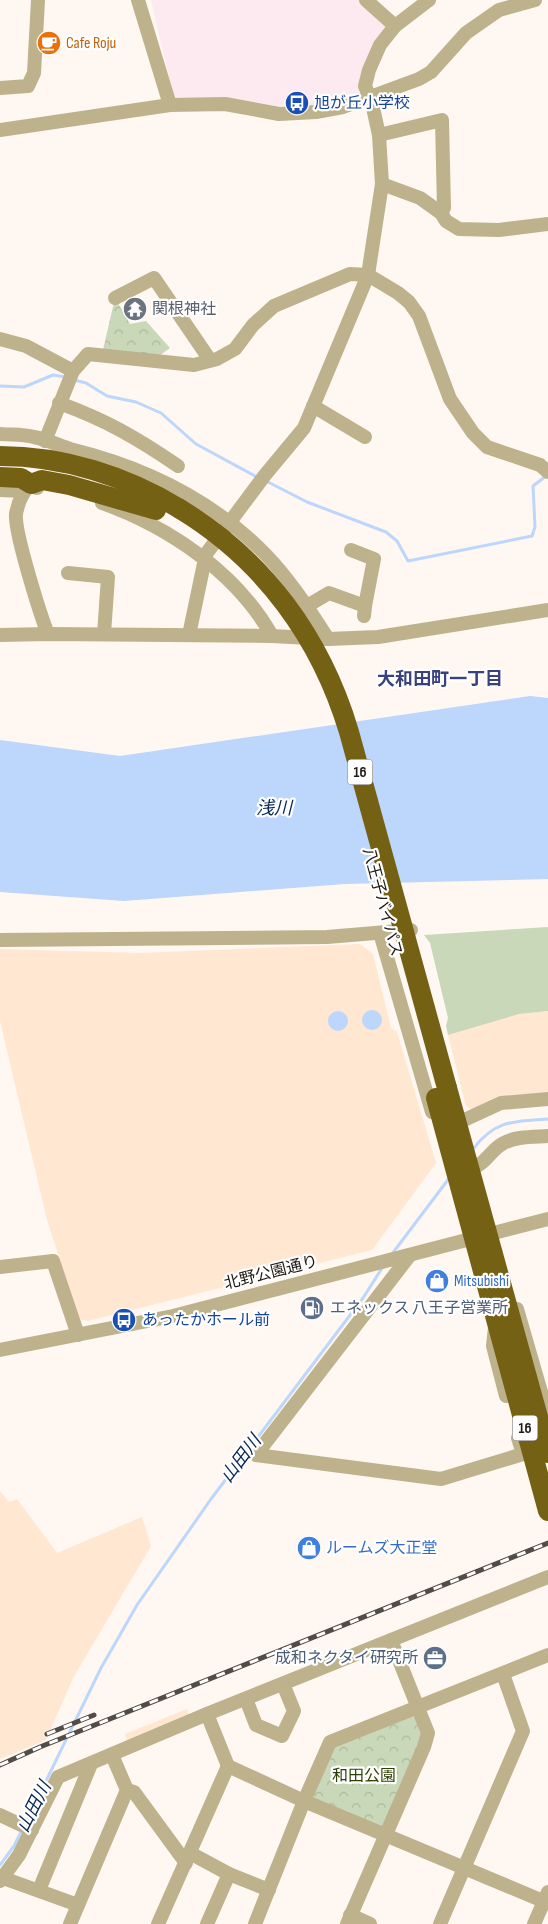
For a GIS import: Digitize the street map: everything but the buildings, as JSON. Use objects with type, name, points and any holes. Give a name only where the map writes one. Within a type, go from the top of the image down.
[{"type":"highway","name":"八王子バイパス","points":[[0,456],[43,450],[69,464],[113,477],[156,495],[256,588],[286,627],[316,680],[333,727],[442,1093],[481,1237],[496,1322],[548,1511]]},
{"type":"highway","name":"八王子バイパス","points":[[0,469],[34,472],[79,480],[119,493],[156,510],[177,514]]},
{"type":"highway","points":[[0,477],[21,478],[27,488],[42,480],[62,484],[156,510]]},
{"type":"highway","name":"八王子バイパス","points":[[442,1093],[461,1130],[462,1168]]},
{"type":"highway","name":"八王子バイパス","points":[[481,1237],[504,1288],[548,1453]]},
{"type":"street","points":[[0,88],[28,86],[34,73],[38,0]]},
{"type":"street","points":[[138,0],[170,105]]},
{"type":"street","points":[[366,0],[395,26]]},
{"type":"street","points":[[189,635],[206,554],[304,428],[368,275],[382,184],[379,135],[372,103],[365,86],[369,70],[380,45],[395,26],[429,0]]},
{"type":"street","points":[[0,130],[170,105],[225,104],[279,114],[316,112],[343,107],[419,79],[430,72],[466,33],[499,10],[534,0]]},
{"type":"street","points":[[379,135],[442,120],[444,208],[441,213]]},
{"type":"street","points":[[382,184],[420,198],[441,213],[446,221],[459,229],[498,230],[548,224]]},
{"type":"street","points":[[43,450],[59,403],[73,371],[88,354],[95,353],[168,363],[194,364],[210,360],[235,349],[253,325],[274,306],[350,274],[368,275],[398,292],[409,302],[419,316],[450,399],[473,432],[487,447],[540,465],[548,472]]},
{"type":"street","points":[[114,298],[154,278],[210,360]]},
{"type":"street","points":[[0,339],[26,346],[73,371]]},
{"type":"street","points":[[59,403],[98,417],[142,442],[178,466]]},
{"type":"street","points":[[313,406],[365,437]]},
{"type":"street","points":[[0,434],[34,437],[43,450],[145,472],[191,497],[230,523],[267,556],[307,606],[328,638]]},
{"type":"street","points":[[27,488],[15,516],[48,634]]},
{"type":"street","points":[[0,490],[35,488],[88,499],[132,515],[160,530],[205,560],[230,582],[252,606],[272,636]]},
{"type":"street","points":[[307,606],[329,593],[364,611],[374,559],[351,550]]},
{"type":"street","points":[[68,573],[108,577],[104,634]]},
{"type":"street","points":[[0,636],[104,634],[328,638],[378,637],[548,610]]},
{"type":"street","points":[[0,940],[183,940],[327,937],[413,930],[460,1102],[461,1130]]},
{"type":"street","points":[[380,933],[440,1140],[462,1168],[479,1166],[501,1144],[512,1139],[548,1136]]},
{"type":"street","points":[[461,1130],[502,1103],[548,1099]]},
{"type":"street","name":"北野公園通り","points":[[0,1350],[173,1316],[548,1219]]},
{"type":"street","points":[[405,1257],[256,1455],[441,1479],[523,1454],[492,1346],[496,1322]]},
{"type":"street","points":[[0,1267],[53,1261],[78,1335]]},
{"type":"street","points":[[504,1288],[519,1312],[548,1416]]},
{"type":"street","points":[[78,1905],[39,1890],[1,1879],[19,1855],[30,1829],[58,1777],[207,1714],[548,1577]]},
{"type":"street","points":[[370,1924],[349,1920],[384,1833],[424,1747],[428,1733],[392,1640]]},
{"type":"street","points":[[255,1924],[304,1801],[330,1742],[548,1655]]},
{"type":"street","points":[[440,1924],[523,1731],[503,1674]]},
{"type":"street","points":[[246,1699],[256,1725],[282,1736],[294,1711],[283,1684]]},
{"type":"street","points":[[207,1714],[228,1766],[304,1801],[465,1868],[547,1899],[534,1924]]},
{"type":"street","points":[[70,1924],[127,1790],[112,1755]]},
{"type":"street","points":[[39,1890],[91,1764]]},
{"type":"street","points":[[158,1924],[228,1766]]},
{"type":"street","points":[[127,1790],[134,1792],[188,1858],[269,1890]]},
{"type":"street","points":[[0,1816],[30,1829]]},
{"type":"street","points":[[208,1924],[229,1874]]},
{"type":"shaded area","points":[[151,0],[360,0],[387,24],[361,91],[355,98],[336,105],[278,106],[174,98]]},
{"type":"shaded area","points":[[360,944],[373,954],[391,1028],[397,1032],[436,1163],[372,1250],[88,1321],[79,1319],[47,1220],[0,1021],[0,949],[141,953]]},
{"type":"shaded area","points":[[548,1011],[548,1095],[473,1110],[466,1106],[448,1035],[519,1014]]},
{"type":"shaded area","points":[[0,1491],[9,1502],[17,1499],[57,1553],[142,1517],[151,1546],[73,1678],[46,1740],[0,1759]]},
{"type":"shaded area","points":[[187,1709],[190,1717],[128,1742],[125,1734]]},
{"type":"green space","points":[[115,298],[130,324],[146,321],[170,348],[152,361],[102,354]]},
{"type":"green space","points":[[548,927],[548,1011],[519,1014],[448,1035],[446,1026],[448,1018],[430,943],[424,935]]},
{"type":"green space","name":"和田公園","points":[[412,1713],[426,1732],[384,1826],[380,1828],[314,1799],[313,1796],[332,1746]]},
{"type":"water","name":"浅川","points":[[530,696],[548,698],[548,879],[345,884],[124,901],[0,892],[0,740],[120,756]]},
{"type":"water","points":[[372,1010],[379,1013],[382,1020],[379,1027],[372,1030],[365,1027],[362,1020],[365,1013]]},
{"type":"water","points":[[338,1011],[345,1014],[348,1021],[345,1028],[338,1031],[331,1028],[328,1021],[331,1014]]},
{"type":"waterway","points":[[0,386],[24,387],[53,375],[65,377]]},
{"type":"waterway","points":[[74,380],[86,383],[107,396],[136,402],[161,413],[196,444],[257,477]]},
{"type":"waterway","points":[[266,481],[307,502],[386,532],[397,541],[408,561],[532,536],[535,527],[533,486],[546,476]]},
{"type":"waterway","name":"山田川","points":[[473,1149],[481,1139],[497,1127],[525,1120],[548,1119]]},
{"type":"waterway","name":"山田川","points":[[392,1254],[450,1177]]},
{"type":"waterway","name":"山田川","points":[[26,1822],[101,1668],[137,1605],[211,1499],[363,1298],[384,1265]]},
{"type":"waterway","name":"山田川","points":[[0,1865],[14,1846],[22,1830]]},
{"type":"railway","points":[[0,1765],[40,1747],[548,1543]]},
{"type":"railway","points":[[47,1734],[94,1715]]},
{"type":"place","name":"Cafe Roju","points":[[49,43]]},
{"type":"place","name":"旭が丘小学校","points":[[297,103]]},
{"type":"place","name":"関根神社","points":[[135,309]]},
{"type":"place","name":"Mitsubishi","points":[[437,1281]]},
{"type":"place","name":"エネックス 八王子営業所","points":[[312,1308]]},
{"type":"place","name":"あったかホール前","points":[[124,1320]]},
{"type":"place","name":"ルームズ大正堂","points":[[309,1548]]},
{"type":"place","name":"成和ネクタイ研究所","points":[[435,1658]]},
{"type":"district","name":"大和田町一丁目","points":[[440,679]]}]
